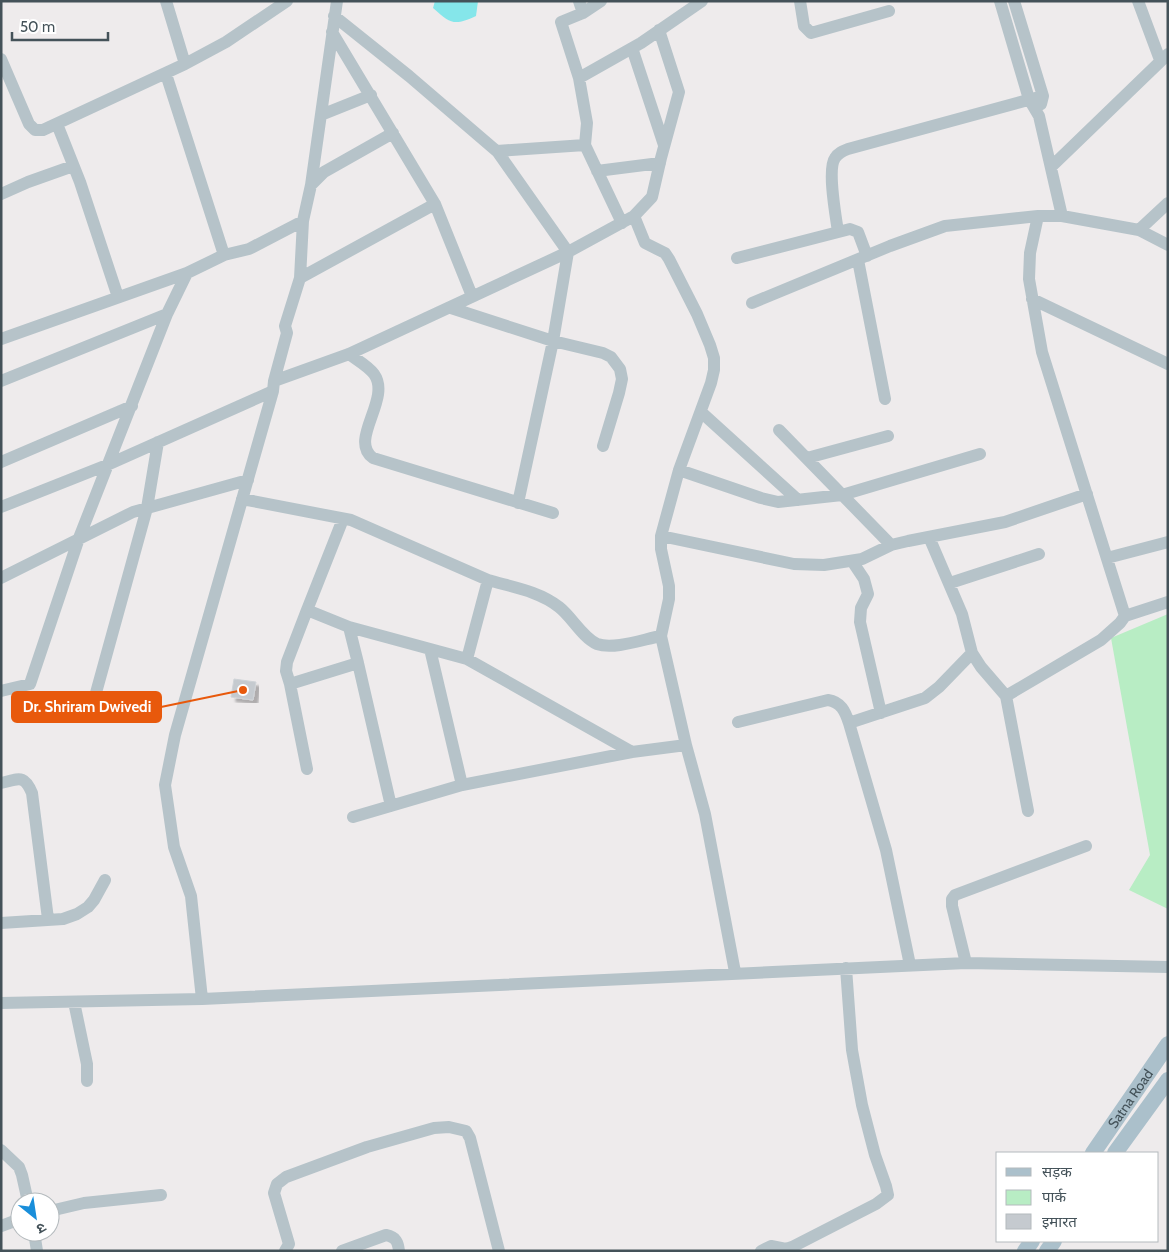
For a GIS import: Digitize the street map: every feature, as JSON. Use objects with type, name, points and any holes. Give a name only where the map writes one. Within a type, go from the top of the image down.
[{"type":"main road","name":"Satna Road","points":[[1094,1152],[1168,1044]]},
{"type":"main road","points":[[1116,1152],[1168,1080]]},
{"type":"street","points":[[166,1],[185,64]]},
{"type":"street","points":[[1,59],[29,124],[32,128],[38,130],[56,124],[166,74],[226,42],[287,1]]},
{"type":"street","points":[[202,999],[191,896],[174,847],[165,785],[175,735],[274,386],[287,333],[285,326],[300,278],[303,221],[311,185],[337,1]]},
{"type":"street","points":[[601,1],[581,7],[562,22],[579,78],[587,123],[585,145],[622,223]]},
{"type":"street","points":[[579,78],[632,48],[702,1]]},
{"type":"street","points":[[800,1],[804,26],[811,33],[889,10]]},
{"type":"street","points":[[1000,1],[1029,99],[1039,116],[1062,216]]},
{"type":"street","points":[[1014,1],[1043,96],[1039,116]]},
{"type":"street","points":[[1051,167],[1164,57],[1138,1]]},
{"type":"street","points":[[334,16],[409,76],[500,154]]},
{"type":"street","points":[[1,507],[107,465],[274,386],[451,308],[472,296],[568,252],[634,216],[652,197],[679,92],[659,30]]},
{"type":"street","points":[[332,32],[435,204],[472,296]]},
{"type":"street","points":[[632,48],[664,146]]},
{"type":"street","points":[[166,74],[224,255]]},
{"type":"street","points":[[320,116],[370,94]]},
{"type":"street","points":[[838,232],[831,170],[836,156],[840,153],[848,149],[1043,96]]},
{"type":"street","points":[[56,124],[80,182],[118,297]]},
{"type":"street","points":[[311,185],[324,172],[393,133]]},
{"type":"street","points":[[518,503],[552,341],[568,252],[497,151],[585,145]]},
{"type":"street","points":[[597,171],[660,163]]},
{"type":"street","points":[[1,194],[73,166]]},
{"type":"street","points":[[1139,230],[1168,203]]},
{"type":"street","points":[[300,278],[435,204]]},
{"type":"street","points":[[634,216],[645,242],[665,253],[669,259],[697,314],[714,358],[714,370],[701,412],[679,470],[660,536],[670,599],[661,636],[686,745],[705,814],[735,972]]},
{"type":"street","points":[[1038,216],[1030,253],[1029,279],[1042,352],[1125,616]]},
{"type":"street","points":[[752,303],[945,226],[1038,216],[1062,216],[1139,230],[1168,246]]},
{"type":"street","points":[[1,339],[187,273],[224,255],[249,249],[303,221]]},
{"type":"street","points":[[737,258],[850,229],[856,230],[885,399]]},
{"type":"street","points":[[1,691],[30,684],[107,465],[167,314],[187,273]]},
{"type":"street","points":[[1032,299],[1168,364]]},
{"type":"street","points":[[451,308],[552,341],[602,353],[611,357],[620,369],[622,380],[603,446]]},
{"type":"street","points":[[1,381],[167,314]]},
{"type":"street","points":[[349,354],[370,369],[378,384],[377,398],[364,440],[364,449],[368,455],[553,513]]},
{"type":"street","points":[[1,462],[132,406]]},
{"type":"street","points":[[701,412],[798,500]]},
{"type":"street","points":[[779,430],[891,545]]},
{"type":"street","points":[[806,458],[888,436]]},
{"type":"street","points":[[94,700],[148,508],[158,442]]},
{"type":"street","points":[[679,470],[778,502],[842,495],[980,454]]},
{"type":"street","points":[[1,578],[133,512],[248,480]]},
{"type":"street","points":[[660,536],[794,564],[824,565],[862,559],[891,545],[1005,522],[1087,494]]},
{"type":"street","points":[[242,499],[351,520],[488,580],[545,597],[566,612],[586,636],[597,643],[611,646],[661,636]]},
{"type":"street","points":[[307,769],[286,671],[287,662],[343,518]]},
{"type":"street","points":[[929,537],[962,614],[972,653],[981,667],[1006,696],[1028,811]]},
{"type":"street","points":[[1107,558],[1168,542]]},
{"type":"street","points":[[950,583],[1039,554]]},
{"type":"street","points":[[852,561],[864,579],[868,594],[861,608],[860,622],[881,713]]},
{"type":"street","points":[[467,659],[488,580]]},
{"type":"street","points":[[1006,696],[1101,640],[1120,624],[1125,616],[1168,602]]},
{"type":"street","points":[[308,610],[349,627],[467,659],[632,752]]},
{"type":"street","points":[[349,627],[391,806]]},
{"type":"street","points":[[430,649],[462,784]]},
{"type":"street","points":[[849,723],[914,703],[933,693],[972,653]]},
{"type":"street","points":[[290,684],[358,663]]},
{"type":"street","points":[[738,722],[828,700],[836,701],[842,707],[849,723],[886,850],[910,965]]},
{"type":"street","points":[[353,817],[462,784],[632,752],[686,745]]},
{"type":"street","points":[[1,783],[21,778],[26,780],[32,794],[48,919]]},
{"type":"street","points":[[966,963],[952,906],[952,900],[955,895],[1086,846]]},
{"type":"street","points":[[1,923],[63,919],[77,914],[88,907],[94,900],[105,880]]},
{"type":"street","points":[[1,1003],[202,999],[735,972],[966,963],[1168,967]]},
{"type":"street","points":[[761,1251],[771,1246],[783,1249],[792,1247],[876,1204],[888,1195],[862,1105],[852,1050],[846,968]]},
{"type":"street","points":[[74,1002],[87,1064],[88,1081]]},
{"type":"street","points":[[285,1251],[289,1244],[274,1193],[277,1184],[286,1177],[366,1147],[434,1128],[450,1127],[466,1131],[470,1138],[499,1251]]},
{"type":"street","points":[[1,1150],[19,1167],[26,1192]]},
{"type":"street","points":[[60,1209],[84,1203],[161,1194]]},
{"type":"street","points":[[342,1251],[386,1235],[393,1236],[400,1251]]},
{"type":"green space","points":[[1168,614],[1168,909],[1129,890],[1150,855],[1111,638]]},
{"type":"water","points":[[435,1],[478,1],[476,16],[463,21],[453,22],[433,8]]},
{"type":"building","points":[[234,679],[256,682],[253,700],[231,697]]},
{"type":"place","name":"Dr. Shriram Dwivedi","points":[[243,690]]}]
